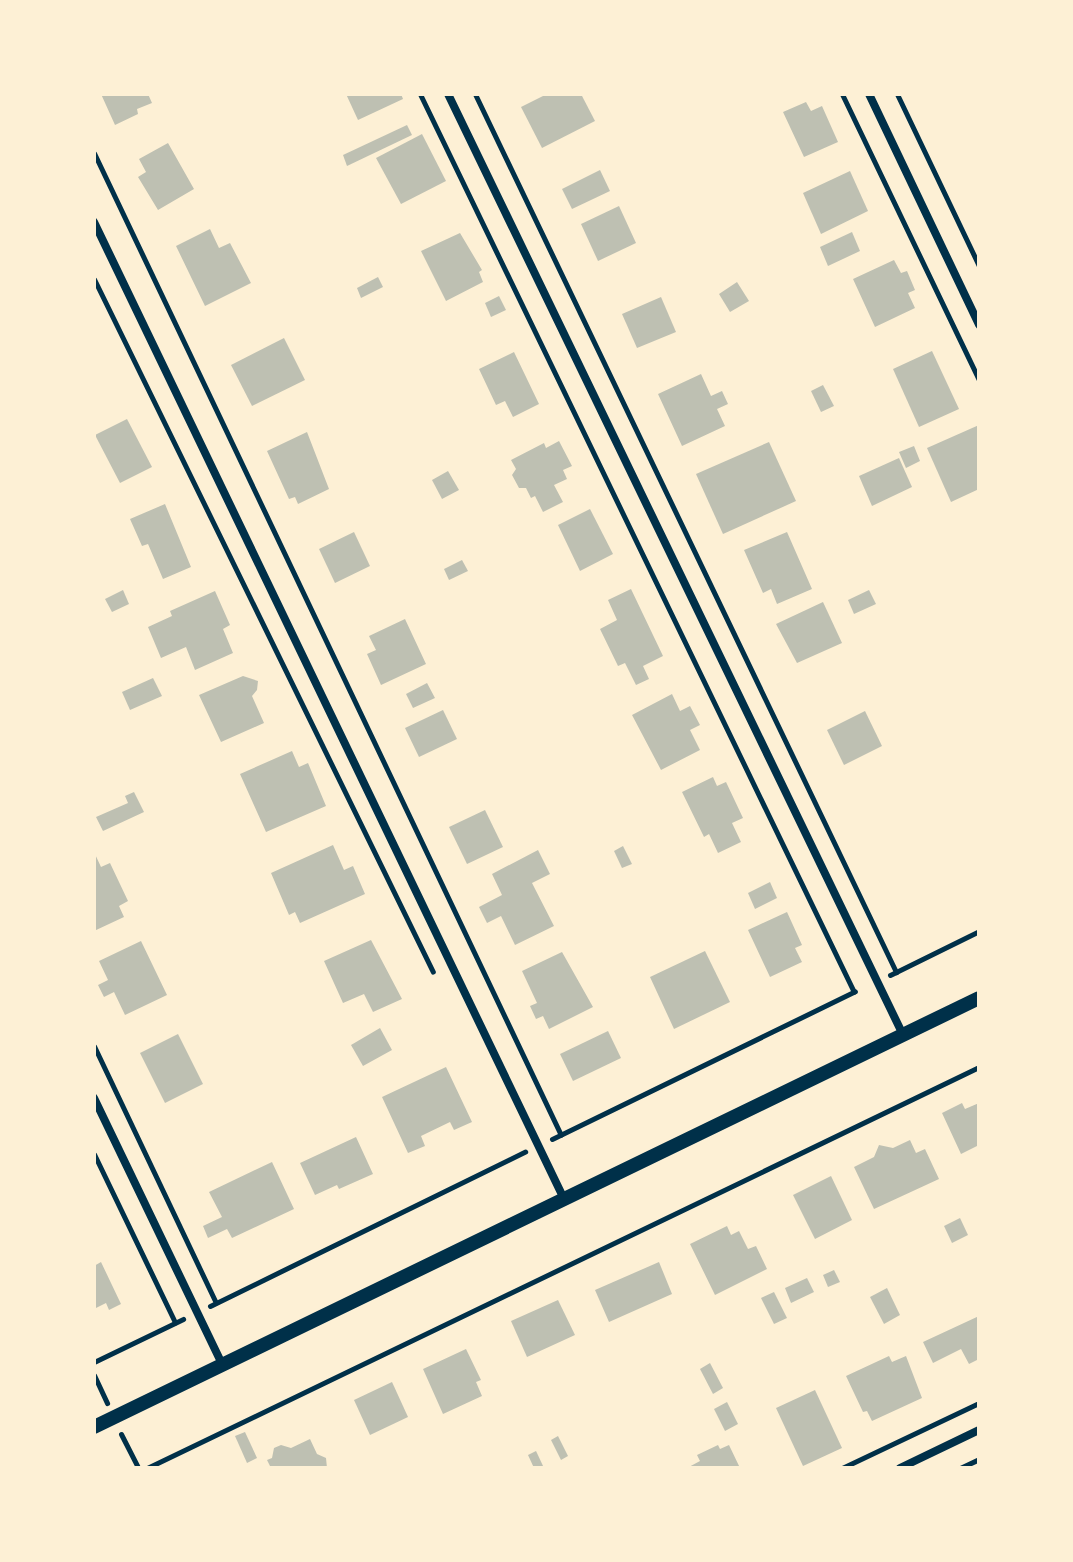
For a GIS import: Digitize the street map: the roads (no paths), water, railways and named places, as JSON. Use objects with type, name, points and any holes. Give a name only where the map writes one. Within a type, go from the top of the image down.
[{"type":"street","points":[[448,94],[903,1036]]},
{"type":"street","points":[[869,94],[979,325]]},
{"type":"street","points":[[94,222],[564,1199]]},
{"type":"street","points":[[94,1427],[979,998]]},
{"type":"street","points":[[94,1098],[222,1364]]},
{"type":"street","points":[[900,1468],[979,1430]]}]
